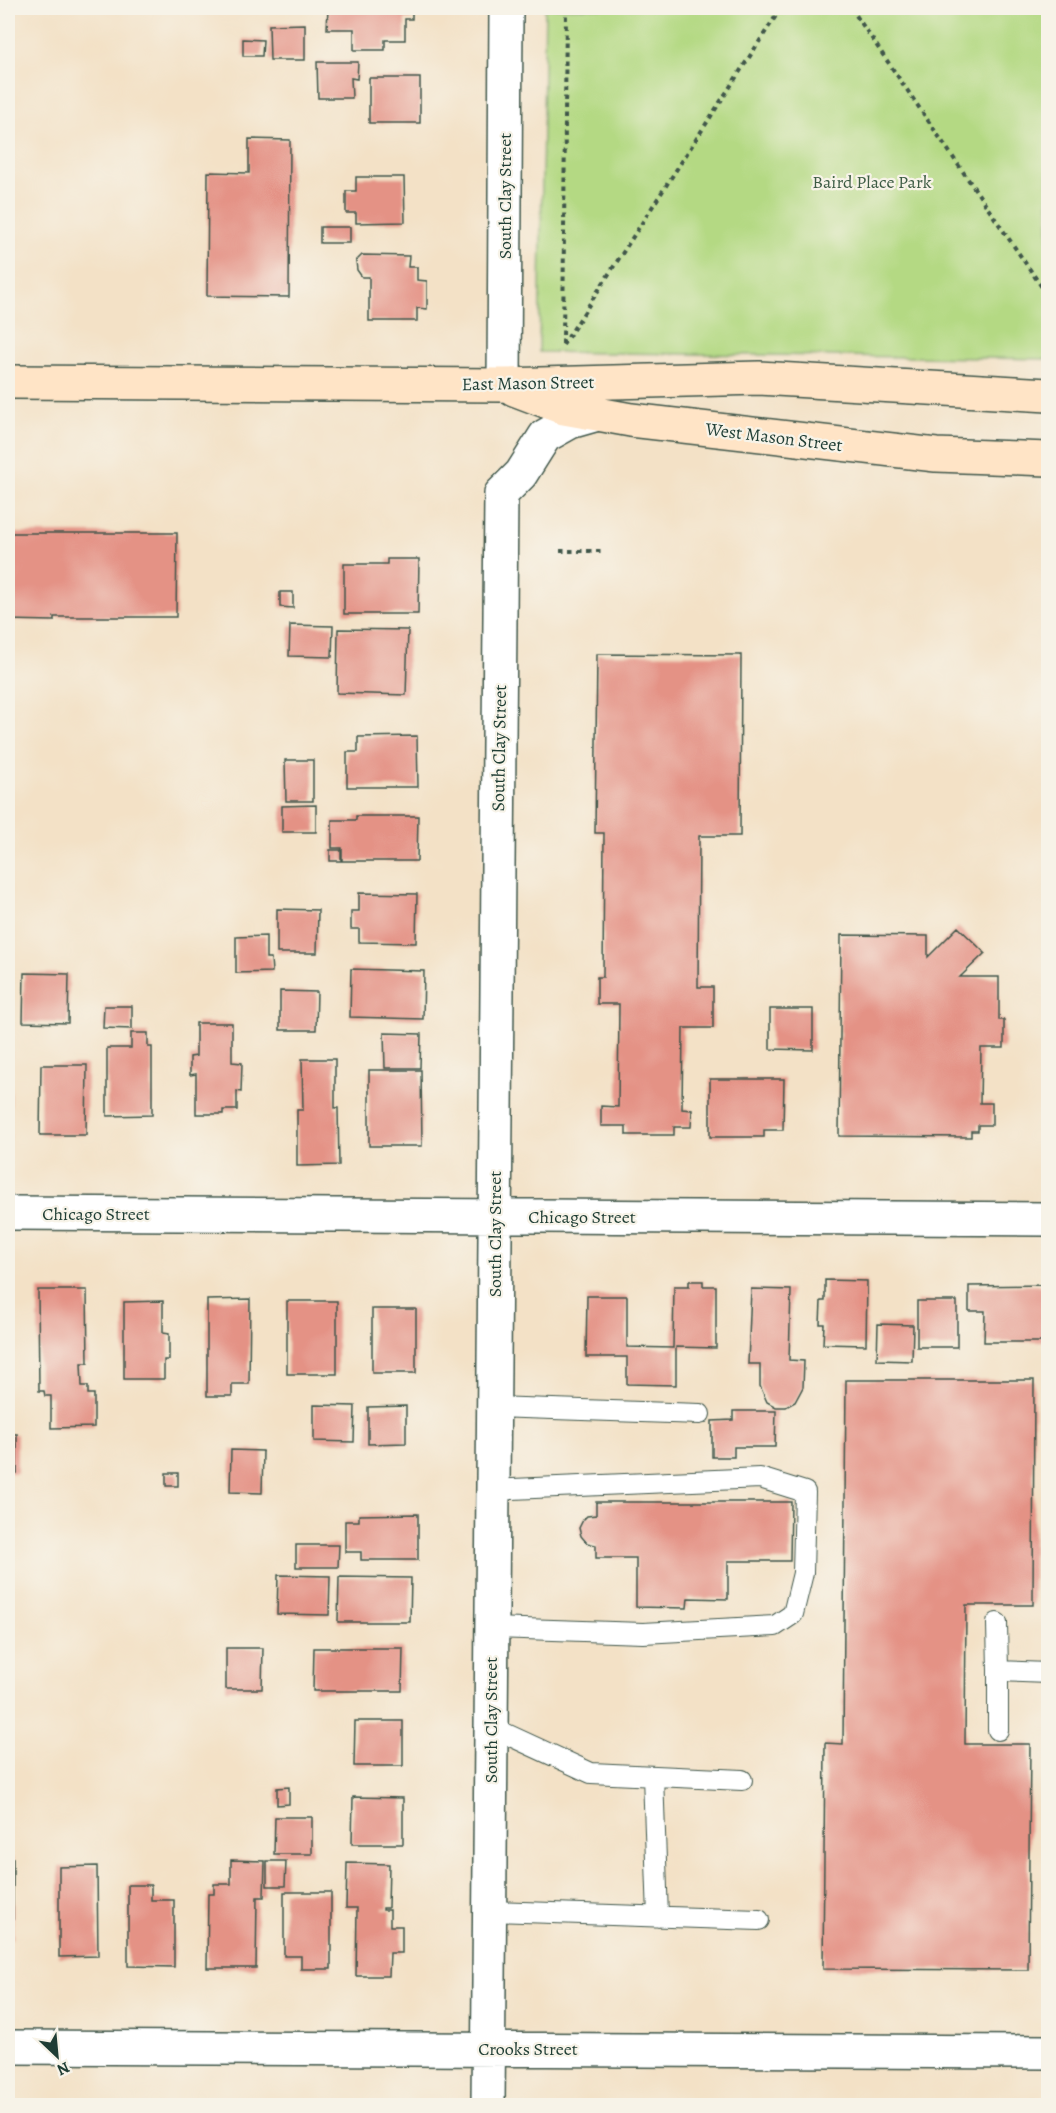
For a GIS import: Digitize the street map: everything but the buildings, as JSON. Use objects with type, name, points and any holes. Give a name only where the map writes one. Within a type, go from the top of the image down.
[{"type":"main road","name":"East Mason Street","points":[[8,382],[504,385],[759,378],[1048,395]]},
{"type":"main road","name":"West Mason Street","points":[[504,385],[555,406],[749,435],[936,455],[1048,459]]},
{"type":"street","name":"South Clay Street","points":[[504,385],[506,8]]},
{"type":"street","name":"South Clay Street","points":[[488,2106],[501,494],[521,474],[545,436],[570,422],[598,414]]},
{"type":"street","name":"Chicago Street","points":[[8,1214],[1048,1219]]},
{"type":"street","name":"Crooks Street","points":[[8,2047],[1048,2052]]},
{"type":"lane","points":[[493,1407],[700,1414]]},
{"type":"lane","points":[[492,1490],[760,1478],[805,1492],[803,1573],[793,1614],[775,1626],[643,1633],[492,1628]]},
{"type":"lane","points":[[997,1623],[998,1730]]},
{"type":"lane","points":[[998,1671],[1048,1672]]},
{"type":"lane","points":[[491,1727],[591,1773],[742,1780]]},
{"type":"lane","points":[[653,1776],[658,1917]]},
{"type":"lane","points":[[490,1911],[759,1920]]},
{"type":"path","points":[[566,8],[563,345],[781,8]]},
{"type":"path","points":[[850,8],[1048,296]]},
{"type":"path","points":[[560,551],[604,551]]},
{"type":"green space","name":"Baird Place Park","points":[[545,8],[1048,8],[1048,359],[539,352]]}]
